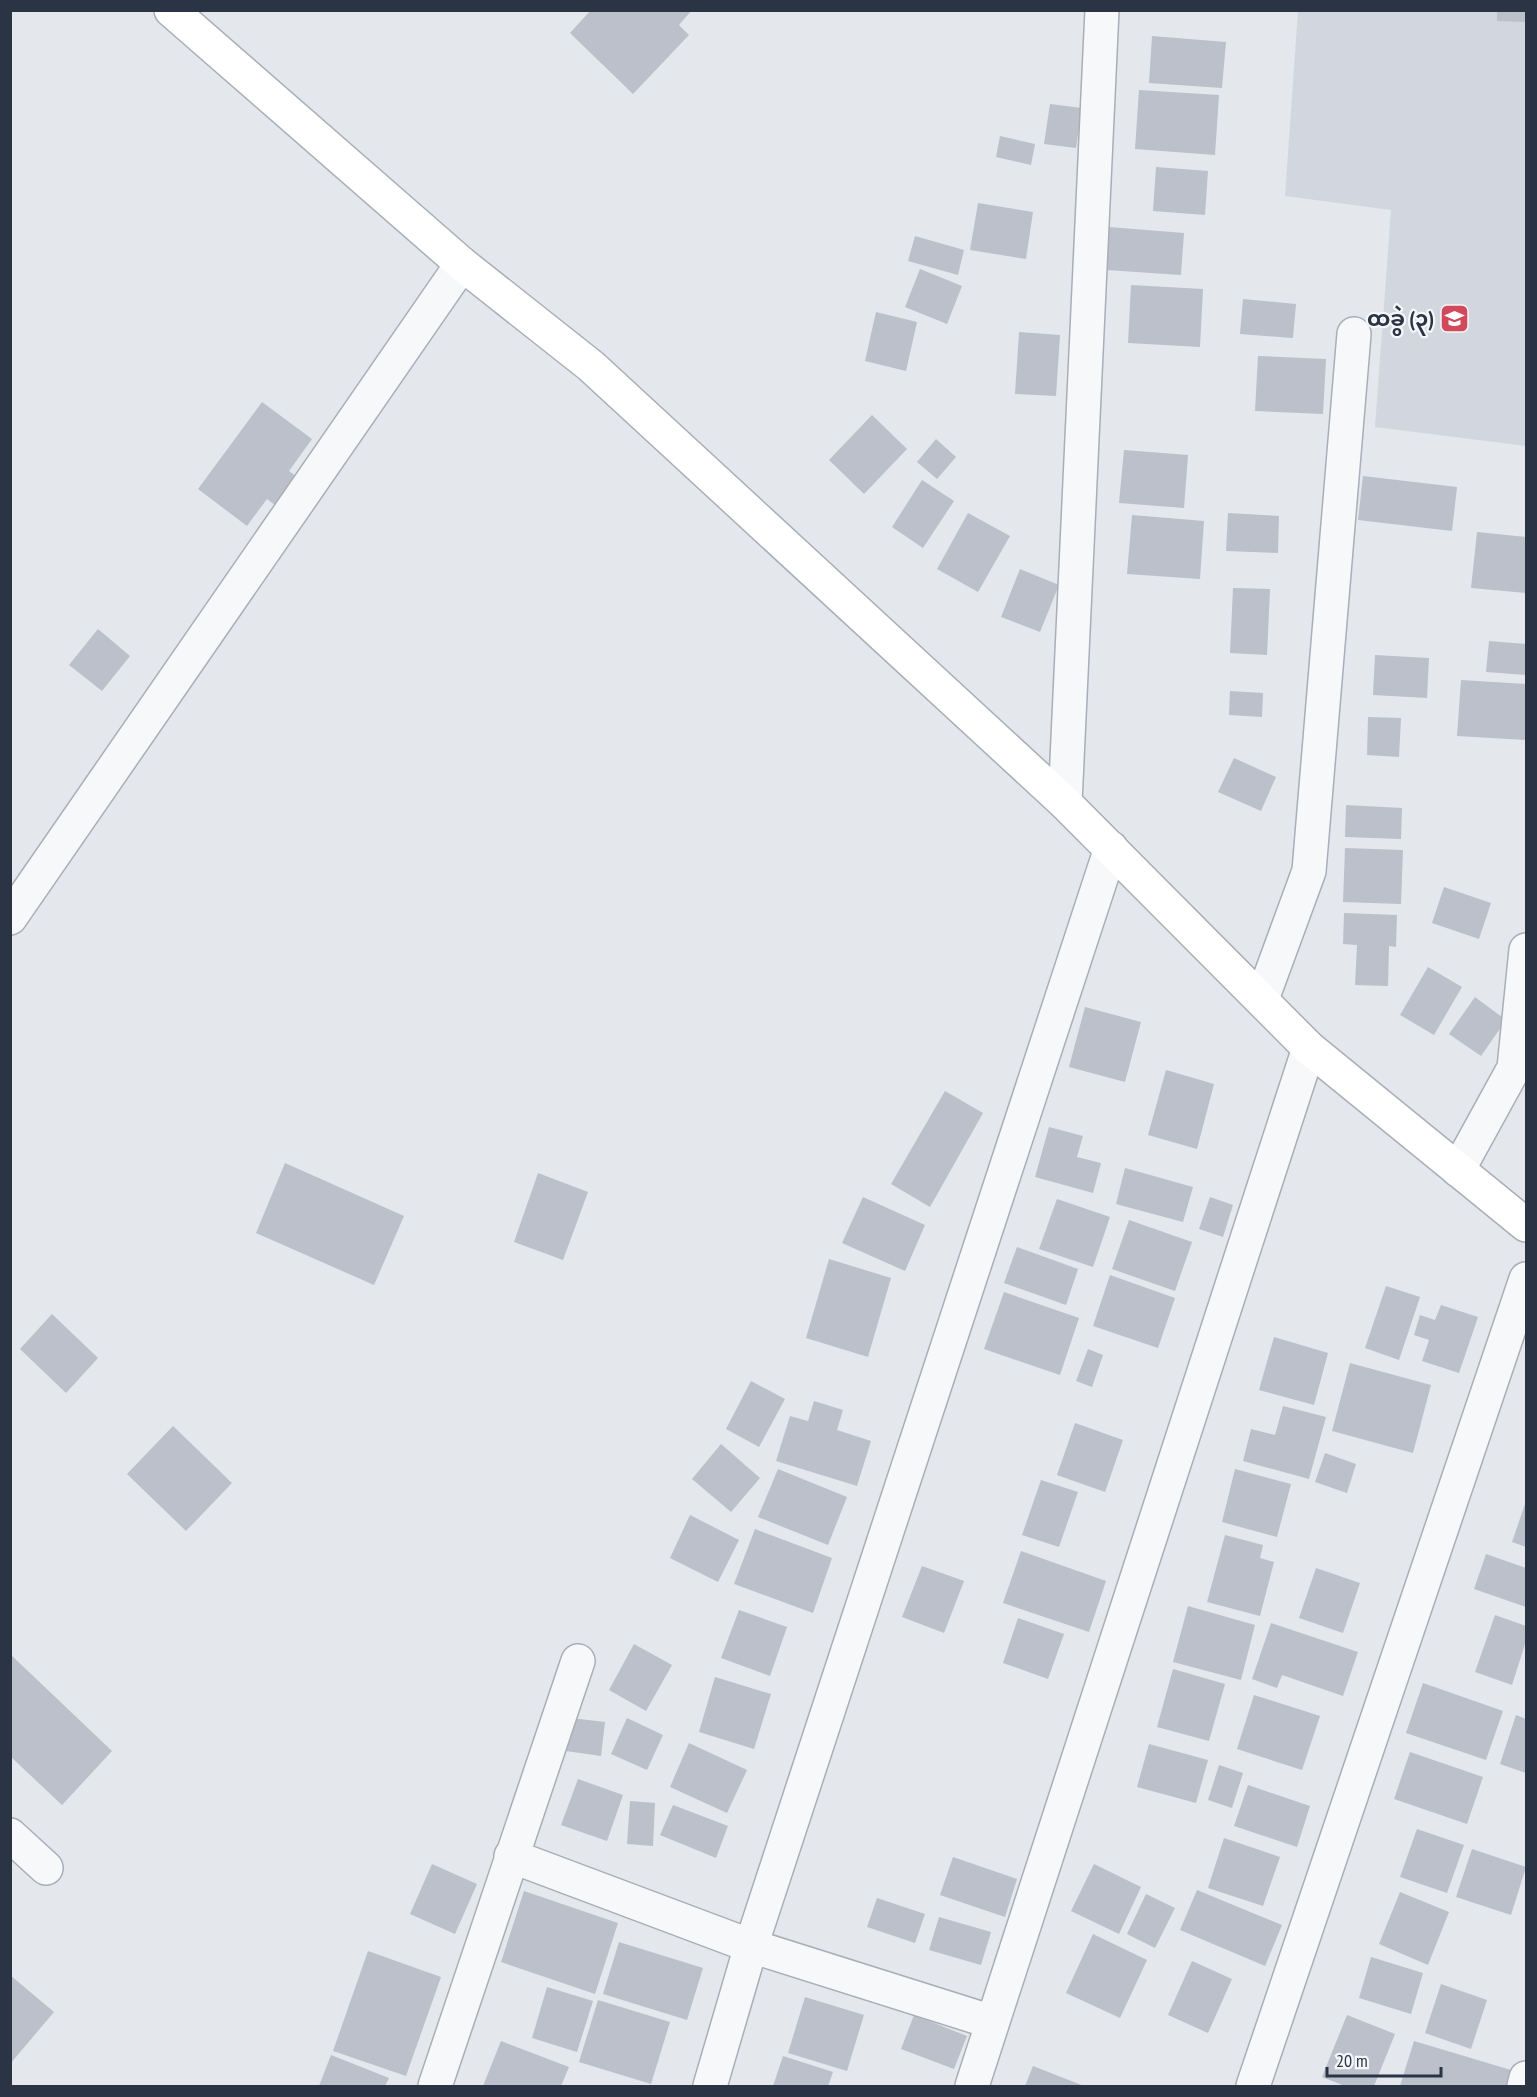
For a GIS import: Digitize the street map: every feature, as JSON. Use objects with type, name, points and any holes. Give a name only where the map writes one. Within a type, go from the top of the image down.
[{"type":"street","points":[[171,10],[462,264],[591,366],[1065,803],[1309,1048],[1527,1226]]},
{"type":"street","points":[[1065,803],[1102,10]]},
{"type":"street","points":[[10,918],[462,264]]},
{"type":"street","points":[[1262,999],[1309,871],[1354,334]]},
{"type":"street","points":[[710,2086],[751,1947],[1111,848]]},
{"type":"street","points":[[1458,1170],[1514,1068],[1527,950]]},
{"type":"street","points":[[972,2086],[1309,1048]]},
{"type":"street","points":[[1253,2086],[1527,1279]]},
{"type":"street","points":[[435,2086],[578,1660]]},
{"type":"street","points":[[10,1835],[46,1868]]},
{"type":"street","points":[[511,1856],[751,1947],[992,2022]]},
{"type":"street","points":[[1524,2086],[1527,2078]]},
{"type":"shaded area","name":"ထခွဲ (၃)","points":[[1298,11],[1526,11],[1526,446],[1375,427],[1391,210],[1285,196]]},
{"type":"building","points":[[591,10],[692,10],[679,25],[689,35],[633,94],[570,33]]},
{"type":"building","points":[[1497,10],[1526,10],[1526,22],[1497,21]]},
{"type":"building","points":[[1152,36],[1226,42],[1222,88],[1149,83]]},
{"type":"building","points":[[1139,90],[1219,95],[1215,155],[1135,149]]},
{"type":"building","points":[[1050,104],[1082,108],[1076,148],[1044,144]]},
{"type":"building","points":[[1000,136],[1035,144],[1031,165],[996,157]]},
{"type":"building","points":[[1156,167],[1208,171],[1205,215],[1153,211]]},
{"type":"building","points":[[978,203],[1033,212],[1026,259],[970,250]]},
{"type":"building","points":[[1109,227],[1184,233],[1181,275],[1106,270]]},
{"type":"building","points":[[915,236],[964,250],[958,275],[908,261]]},
{"type":"building","points":[[920,269],[962,286],[947,324],[905,307]]},
{"type":"building","points":[[1131,285],[1203,289],[1200,347],[1128,343]]},
{"type":"building","points":[[1243,299],[1296,304],[1293,338],[1240,334]]},
{"type":"building","points":[[876,312],[917,322],[906,371],[865,361]]},
{"type":"building","points":[[1019,332],[1060,335],[1056,396],[1015,394]]},
{"type":"building","points":[[1258,356],[1326,359],[1323,414],[1255,411]]},
{"type":"building","points":[[262,402],[312,439],[289,471],[304,482],[283,511],[267,499],[247,526],[198,489]]},
{"type":"building","points":[[872,415],[907,449],[864,494],[829,460]]},
{"type":"building","points":[[936,439],[956,457],[937,479],[917,462]]},
{"type":"building","points":[[1124,450],[1188,455],[1184,508],[1119,503]]},
{"type":"building","points":[[1363,476],[1457,487],[1452,531],[1358,520]]},
{"type":"building","points":[[922,480],[954,501],[923,548],[892,527]]},
{"type":"building","points":[[968,513],[1010,536],[978,592],[937,569]]},
{"type":"building","points":[[1228,513],[1279,516],[1278,553],[1226,551]]},
{"type":"building","points":[[1132,515],[1204,521],[1200,579],[1127,574]]},
{"type":"building","points":[[1477,532],[1526,537],[1526,593],[1471,588]]},
{"type":"building","points":[[1020,569],[1059,585],[1040,632],[1001,617]]},
{"type":"building","points":[[1233,588],[1270,589],[1267,655],[1230,653]]},
{"type":"building","points":[[98,629],[130,656],[102,691],[69,665]]},
{"type":"building","points":[[1489,641],[1526,644],[1526,675],[1486,672]]},
{"type":"building","points":[[1375,655],[1429,658],[1427,698],[1373,695]]},
{"type":"building","points":[[1461,680],[1526,684],[1526,740],[1457,736]]},
{"type":"building","points":[[1230,691],[1263,693],[1262,717],[1229,715]]},
{"type":"building","points":[[1368,717],[1401,718],[1399,757],[1367,755]]},
{"type":"building","points":[[1234,758],[1276,777],[1261,811],[1218,792]]},
{"type":"building","points":[[1346,805],[1402,808],[1401,839],[1345,837]]},
{"type":"building","points":[[1345,848],[1403,850],[1401,904],[1343,902]]},
{"type":"building","points":[[1444,887],[1491,903],[1479,939],[1432,923]]},
{"type":"building","points":[[1344,913],[1397,915],[1396,947],[1389,946],[1388,986],[1355,985],[1357,945],[1343,944]]},
{"type":"building","points":[[1428,967],[1462,987],[1434,1035],[1400,1015]]},
{"type":"building","points":[[1475,997],[1506,1020],[1481,1056],[1449,1034]]},
{"type":"building","points":[[1085,1007],[1141,1022],[1125,1082],[1069,1067]]},
{"type":"building","points":[[1166,1070],[1214,1084],[1197,1149],[1148,1135]]},
{"type":"building","points":[[945,1091],[983,1113],[930,1207],[891,1184]]},
{"type":"building","points":[[1049,1127],[1083,1136],[1077,1157],[1101,1163],[1093,1193],[1035,1177]]},
{"type":"building","points":[[285,1163],[404,1216],[374,1285],[256,1233]]},
{"type":"building","points":[[1125,1168],[1193,1187],[1183,1222],[1116,1204]]},
{"type":"building","points":[[538,1173],[588,1192],[563,1260],[514,1242]]},
{"type":"building","points":[[863,1197],[925,1225],[905,1271],[842,1243]]},
{"type":"building","points":[[1210,1197],[1233,1205],[1223,1237],[1199,1229]]},
{"type":"building","points":[[1057,1199],[1110,1217],[1093,1267],[1039,1249]]},
{"type":"building","points":[[1129,1220],[1192,1242],[1175,1291],[1112,1269]]},
{"type":"building","points":[[1017,1247],[1078,1269],[1066,1305],[1004,1283]]},
{"type":"building","points":[[829,1259],[891,1278],[868,1357],[806,1338]]},
{"type":"building","points":[[1110,1275],[1175,1298],[1158,1348],[1093,1326]]},
{"type":"building","points":[[1386,1286],[1420,1297],[1399,1360],[1365,1348]]},
{"type":"building","points":[[1004,1292],[1079,1318],[1060,1375],[984,1349]]},
{"type":"building","points":[[1441,1305],[1478,1317],[1459,1373],[1422,1361],[1429,1340],[1414,1335],[1420,1315],[1435,1320]]},
{"type":"building","points":[[52,1314],[98,1358],[66,1393],[20,1349]]},
{"type":"building","points":[[1274,1337],[1328,1353],[1314,1405],[1259,1390]]},
{"type":"building","points":[[1088,1349],[1103,1355],[1092,1387],[1076,1381]]},
{"type":"building","points":[[1350,1363],[1431,1385],[1413,1453],[1332,1431]]},
{"type":"building","points":[[751,1381],[785,1399],[759,1447],[726,1429]]},
{"type":"building","points":[[814,1401],[843,1410],[837,1430],[871,1441],[857,1486],[776,1461],[790,1416],[808,1421]]},
{"type":"building","points":[[1283,1406],[1326,1417],[1309,1479],[1243,1461],[1251,1429],[1275,1435]]},
{"type":"building","points":[[1075,1423],[1123,1440],[1105,1492],[1057,1475]]},
{"type":"building","points":[[173,1426],[232,1483],[186,1531],[127,1474]]},
{"type":"building","points":[[721,1444],[760,1478],[731,1512],[692,1479]]},
{"type":"building","points":[[1325,1453],[1356,1464],[1347,1493],[1315,1482]]},
{"type":"building","points":[[778,1469],[847,1497],[828,1545],[758,1517]]},
{"type":"building","points":[[1235,1469],[1291,1484],[1277,1537],[1222,1522]]},
{"type":"building","points":[[1041,1480],[1078,1492],[1059,1547],[1022,1535]]},
{"type":"building","points":[[1526,1501],[1526,1547],[1512,1542]]},
{"type":"building","points":[[690,1515],[739,1540],[718,1582],[670,1558]]},
{"type":"building","points":[[755,1529],[832,1558],[813,1613],[734,1584]]},
{"type":"building","points":[[1225,1535],[1263,1545],[1260,1558],[1274,1562],[1260,1616],[1207,1602]]},
{"type":"building","points":[[1021,1551],[1106,1581],[1089,1632],[1003,1603]]},
{"type":"building","points":[[1486,1554],[1526,1568],[1526,1607],[1474,1589]]},
{"type":"building","points":[[922,1566],[964,1581],[944,1633],[902,1617]]},
{"type":"building","points":[[1316,1568],[1360,1583],[1343,1633],[1299,1618]]},
{"type":"building","points":[[1188,1606],[1255,1625],[1241,1680],[1173,1662]]},
{"type":"building","points":[[739,1610],[787,1627],[770,1676],[721,1658]]},
{"type":"building","points":[[1495,1615],[1526,1626],[1526,1641],[1512,1685],[1475,1672]]},
{"type":"building","points":[[1018,1618],[1064,1634],[1048,1679],[1003,1663]]},
{"type":"building","points":[[1271,1623],[1358,1652],[1343,1696],[1282,1675],[1277,1688],[1252,1679]]},
{"type":"building","points":[[634,1644],[672,1665],[646,1711],[609,1690]]},
{"type":"building","points":[[10,1654],[112,1751],[62,1805],[10,1756]]},
{"type":"building","points":[[1173,1669],[1225,1684],[1209,1741],[1157,1727]]},
{"type":"building","points":[[715,1677],[771,1694],[754,1749],[699,1732]]},
{"type":"building","points":[[1423,1683],[1503,1711],[1486,1760],[1406,1733]]},
{"type":"building","points":[[1254,1695],[1320,1716],[1302,1770],[1237,1749]]},
{"type":"building","points":[[1516,1715],[1526,1719],[1526,1773],[1500,1764]]},
{"type":"building","points":[[571,1718],[605,1722],[601,1756],[566,1751]]},
{"type":"building","points":[[627,1718],[663,1735],[647,1770],[611,1754]]},
{"type":"building","points":[[689,1743],[747,1770],[727,1813],[670,1787]]},
{"type":"building","points":[[1149,1744],[1208,1760],[1196,1803],[1137,1787]]},
{"type":"building","points":[[1410,1752],[1483,1777],[1467,1824],[1394,1799]]},
{"type":"building","points":[[1219,1765],[1243,1773],[1232,1808],[1208,1800]]},
{"type":"building","points":[[578,1779],[623,1795],[607,1841],[561,1825]]},
{"type":"building","points":[[1248,1785],[1310,1806],[1297,1847],[1234,1826]]},
{"type":"building","points":[[630,1801],[655,1803],[653,1846],[627,1844]]},
{"type":"building","points":[[673,1805],[728,1826],[716,1858],[660,1835]]},
{"type":"building","points":[[1417,1829],[1464,1845],[1447,1893],[1400,1877]]},
{"type":"building","points":[[1224,1838],[1280,1857],[1263,1906],[1208,1888]]},
{"type":"building","points":[[1472,1849],[1526,1867],[1511,1915],[1456,1897]]},
{"type":"building","points":[[953,1857],[1017,1879],[1005,1917],[940,1895]]},
{"type":"building","points":[[432,1864],[477,1884],[455,1934],[410,1914]]},
{"type":"building","points":[[1094,1864],[1141,1887],[1119,1934],[1071,1911]]},
{"type":"building","points":[[1197,1890],[1282,1925],[1265,1966],[1180,1930]]},
{"type":"building","points":[[524,1891],[618,1923],[595,1994],[501,1962]]},
{"type":"building","points":[[1400,1892],[1449,1912],[1428,1965],[1379,1944]]},
{"type":"building","points":[[1146,1894],[1175,1908],[1155,1948],[1127,1934]]},
{"type":"building","points":[[877,1898],[925,1914],[915,1943],[867,1927]]},
{"type":"building","points":[[939,1917],[991,1932],[981,1965],[929,1950]]},
{"type":"building","points":[[1093,1934],[1147,1960],[1120,2018],[1066,1993]]},
{"type":"building","points":[[619,1942],[703,1968],[687,2020],[603,1994]]},
{"type":"building","points":[[368,1951],[441,1977],[406,2076],[333,2051]]},
{"type":"building","points":[[1371,1957],[1423,1973],[1411,2014],[1359,1998]]},
{"type":"building","points":[[1192,1961],[1232,1979],[1208,2033],[1168,2015]]},
{"type":"building","points":[[10,1975],[54,2012],[10,2064]]},
{"type":"building","points":[[1441,1984],[1487,2000],[1471,2049],[1425,2033]]},
{"type":"building","points":[[547,1987],[593,2001],[577,2052],[532,2038]]},
{"type":"building","points":[[805,1997],[864,2015],[847,2071],[788,2053]]},
{"type":"building","points":[[598,2000],[670,2022],[651,2084],[579,2062]]},
{"type":"building","points":[[914,2015],[967,2036],[954,2069],[901,2049]]},
{"type":"building","points":[[1347,2015],[1395,2034],[1374,2086],[1345,2086],[1322,2077]]},
{"type":"building","points":[[501,2041],[569,2067],[561,2086],[483,2086]]},
{"type":"building","points":[[1414,2041],[1511,2070],[1506,2086],[1400,2086]]},
{"type":"building","points":[[331,2055],[389,2078],[385,2086],[319,2086]]},
{"type":"building","points":[[783,2056],[833,2072],[828,2086],[773,2086]]},
{"type":"building","points":[[1033,2066],[1084,2086],[1025,2086]]},
{"type":"place","name":"ထခွဲ (၃)","points":[[1455,318]]}]
